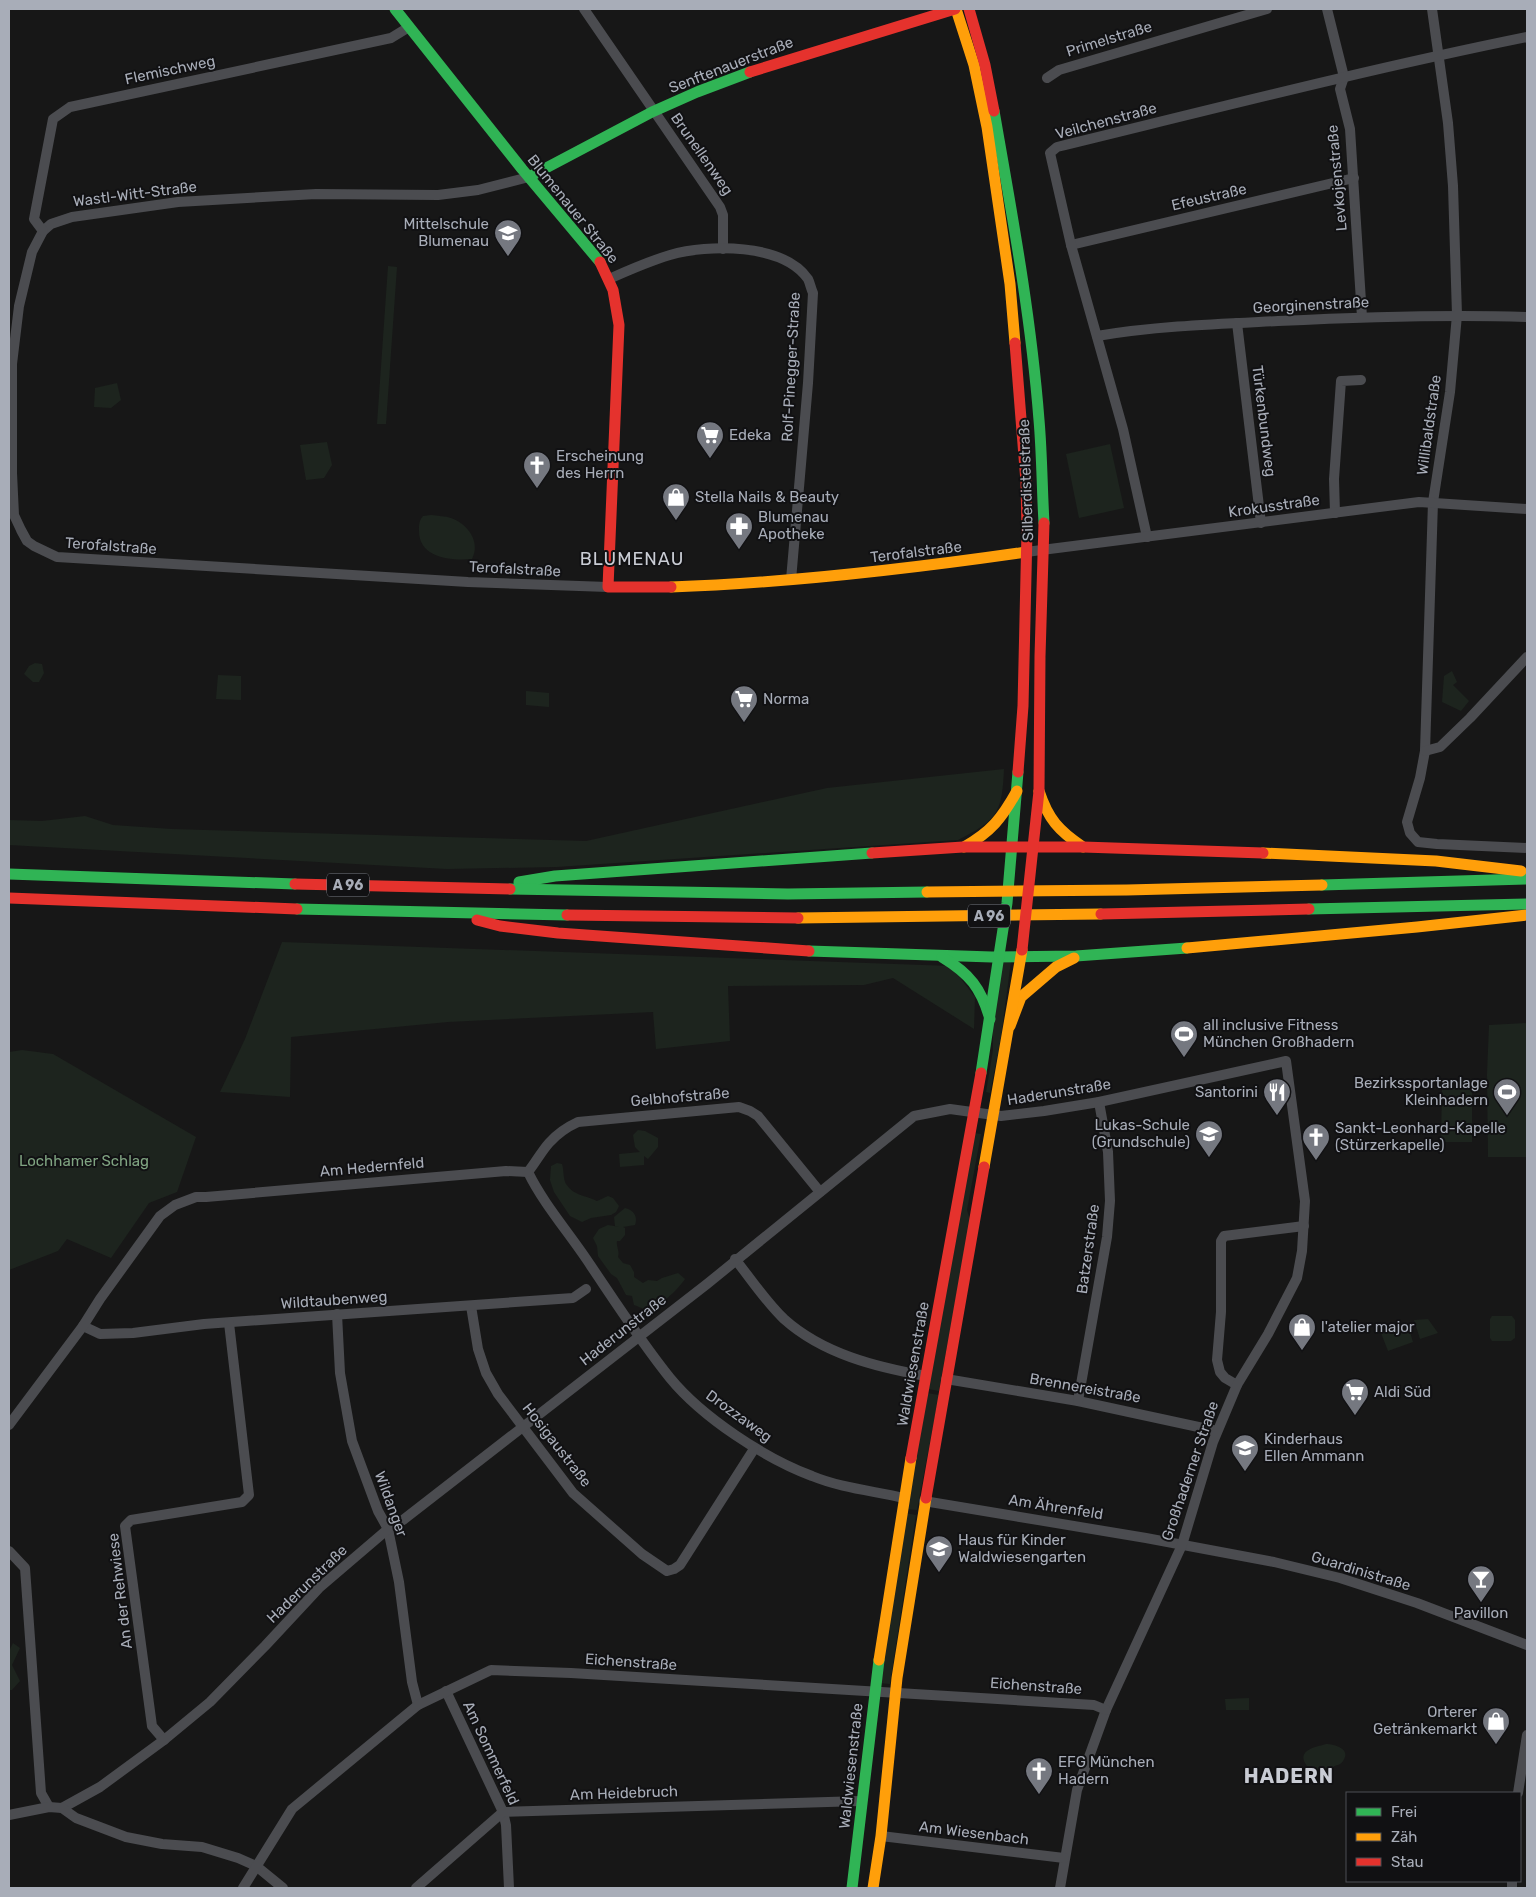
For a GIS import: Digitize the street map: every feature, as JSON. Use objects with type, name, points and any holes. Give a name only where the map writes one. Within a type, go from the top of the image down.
[{"type":"main road","name":"Blumenauer Straße","points":[[395,9],[529,177],[603,265],[609,279],[617,304],[620,325],[608,587]]},
{"type":"main road","name":"Senftenauerstraße","points":[[529,177],[654,111],[744,74],[810,52],[956,9]]},
{"type":"main road","name":"Silberdistelstraße","points":[[956,9],[974,65],[987,127],[1003,231],[1010,284],[1025,474],[1026,552],[1023,706],[1012,847]]},
{"type":"main road","name":"Silberdistelstraße","points":[[969,9],[987,74],[1012,212],[1025,299],[1039,420],[1043,500],[1039,791],[1021,956]]},
{"type":"main road","name":"Terofalstraße","points":[[608,587],[716,585],[791,580],[939,566],[1026,552]]},
{"type":"main road","points":[[963,847],[978,839],[998,824],[1017,791]]},
{"type":"main road","points":[[1039,791],[1044,807],[1052,822],[1062,833],[1084,847]]},
{"type":"main road","points":[[482,889],[555,876],[963,847],[1084,847],[1436,861],[1527,872]]},
{"type":"main road","name":"Waldwiesenstraße","points":[[852,1888],[874,1691],[904,1498],[990,1019],[1007,903],[1012,847]]},
{"type":"main road","name":"A 96","points":[[9,874],[482,889],[788,894],[1128,890],[1527,879]]},
{"type":"main road","name":"A 96","points":[[9,898],[450,913],[789,918],[1128,914],[1527,904]]},
{"type":"main road","points":[[450,913],[500,926],[558,933],[793,950],[999,957],[1076,956],[1163,951],[1527,915]]},
{"type":"main road","points":[[941,956],[962,969],[980,989],[990,1019]]},
{"type":"main road","points":[[873,1888],[881,1836],[895,1693],[924,1501],[1021,956]]},
{"type":"main road","points":[[1010,1026],[1021,998],[1056,967],[1076,956]]},
{"type":"street","name":"Brunellenweg","points":[[584,9],[720,207],[723,215],[722,248]]},
{"type":"street","name":"Primelstraße","points":[[1048,78],[1059,70],[1267,9]]},
{"type":"street","name":"Levkojenstraße","points":[[1327,9],[1344,77],[1340,89],[1350,129],[1362,317]]},
{"type":"street","name":"Willibaldstraße","points":[[1432,9],[1440,55],[1448,123],[1453,186],[1457,314],[1450,392],[1433,502],[1425,751],[1420,778],[1407,822],[1410,832],[1418,842],[1527,848]]},
{"type":"street","name":"Flemischweg","points":[[43,231],[34,218],[53,119],[70,107],[391,38],[409,27]]},
{"type":"street","name":"Veilchenstraße","points":[[1147,537],[1123,429],[1071,245],[1050,161],[1050,153],[1057,148],[1344,77],[1527,37]]},
{"type":"street","name":"Wastl-Witt-Straße","points":[[43,231],[51,224],[72,217],[169,203],[330,193],[438,195],[478,190],[529,177]]},
{"type":"street","name":"Efeustraße","points":[[1071,245],[1354,178]]},
{"type":"street","name":"Terofalstraße","points":[[43,231],[32,252],[25,280],[16,328],[12,364],[14,516],[28,541],[34,546],[57,557],[91,560],[468,582],[608,587]]},
{"type":"street","name":"Rolf-Pinegger-Straße","points":[[609,279],[670,255],[692,250],[722,248],[777,256],[794,266],[808,280],[813,294],[808,383],[791,580]]},
{"type":"street","name":"Georginenstraße","points":[[1096,336],[1166,327],[1362,317],[1457,314],[1527,317]]},
{"type":"street","name":"Türkenbundweg","points":[[1237,323],[1261,523]]},
{"type":"street","points":[[1335,513],[1334,478],[1341,381],[1362,380]]},
{"type":"street","name":"Krokusstraße","points":[[1026,552],[1420,502],[1527,509]]},
{"type":"street","points":[[1425,751],[1440,747],[1525,662]]},
{"type":"street","name":"Haderunstraße","points":[[62,1808],[100,1787],[164,1740],[210,1702],[266,1646],[319,1588],[388,1528],[403,1520],[639,1336],[914,1116],[950,1109],[1001,1116],[1044,1111],[1098,1102],[1286,1061]]},
{"type":"street","name":"Großhaderner Straße","points":[[1060,1888],[1077,1790],[1106,1710],[1182,1544],[1217,1431],[1237,1385],[1268,1334],[1297,1278],[1302,1251],[1305,1201],[1286,1061]]},
{"type":"street","name":"Batzerstraße","points":[[1078,1401],[1107,1237],[1110,1201],[1108,1152],[1098,1102]]},
{"type":"street","name":"Gelbhofstraße","points":[[528,1172],[549,1143],[565,1129],[578,1122],[739,1108],[750,1111],[758,1116],[820,1192]]},
{"type":"street","name":"Am Hedernfeld","points":[[9,1425],[83,1326],[100,1299],[160,1216],[175,1204],[206,1196],[506,1171],[528,1172]]},
{"type":"street","points":[[528,1172],[535,1186],[574,1239],[639,1336]]},
{"type":"street","points":[[1237,1385],[1225,1378],[1220,1372],[1216,1360],[1221,1312],[1221,1241],[1224,1236],[1304,1226]]},
{"type":"street","points":[[736,1259],[769,1303],[802,1334],[830,1349],[861,1361],[926,1376]]},
{"type":"street","name":"Wildtaubenweg","points":[[83,1326],[100,1334],[134,1333],[337,1314],[573,1298],[586,1289]]},
{"type":"street","name":"Hosigaustraße","points":[[471,1306],[478,1349],[486,1372],[498,1394],[573,1493],[642,1554],[667,1571],[680,1565],[754,1449]]},
{"type":"street","name":"Wildanger","points":[[337,1314],[340,1373],[352,1441],[378,1511],[388,1528],[399,1582],[412,1682],[418,1705]]},
{"type":"street","name":"An der Rehwiese","points":[[164,1740],[152,1726],[125,1526],[131,1520],[242,1502],[249,1495],[229,1323]]},
{"type":"street","name":"Drozzaweg","points":[[639,1336],[671,1379],[700,1408],[754,1449],[812,1476],[904,1498]]},
{"type":"street","name":"Brennereistraße","points":[[946,1379],[1078,1401],[1217,1431]]},
{"type":"street","name":"Am Ährenfeld","points":[[924,1501],[1182,1544]]},
{"type":"street","name":"Guardinistraße","points":[[1182,1544],[1274,1562],[1340,1578],[1417,1603],[1527,1645]]},
{"type":"street","points":[[9,1551],[26,1568],[41,1793],[49,1807]]},
{"type":"street","name":"Eichenstraße","points":[[243,1888],[292,1809],[418,1705],[492,1670],[571,1673],[1094,1705],[1106,1710]]},
{"type":"street","name":"Am Sommerfeld","points":[[446,1691],[503,1812],[506,1825],[509,1888]]},
{"type":"street","points":[[1518,1792],[1527,1735]]},
{"type":"street","name":"Am Heidebruch","points":[[503,1812],[861,1801]]},
{"type":"street","points":[[9,1815],[49,1807],[62,1808],[76,1818],[126,1837],[162,1844],[202,1847],[232,1855],[256,1866],[283,1888]]},
{"type":"street","points":[[416,1888],[503,1812]]},
{"type":"street","name":"Am Wiesenbach","points":[[881,1836],[1064,1858]]},
{"type":"green space","points":[[388,266],[397,267],[386,424],[377,424]]},
{"type":"green space","points":[[117,383],[121,400],[111,408],[94,407],[95,388]]},
{"type":"green space","points":[[327,442],[332,465],[324,478],[306,480],[300,445]]},
{"type":"green space","points":[[1110,444],[1124,508],[1079,518],[1066,454]]},
{"type":"green space","points":[[431,515],[451,518],[467,529],[474,540],[475,546],[472,559],[438,556],[424,547],[420,540],[419,523],[423,516]]},
{"type":"green space","points":[[35,663],[42,664],[44,673],[39,682],[33,682],[24,674],[29,666]]},
{"type":"green space","points":[[1452,671],[1457,682],[1453,685],[1469,701],[1461,711],[1442,702],[1444,676]]},
{"type":"green space","points":[[218,675],[241,676],[241,700],[216,699]]},
{"type":"green space","points":[[526,691],[549,693],[549,707],[526,705]]},
{"type":"green space","points":[[1004,769],[999,806],[995,814],[981,827],[958,840],[557,867],[447,869],[9,845],[9,820],[42,821],[85,816],[113,825],[172,829],[586,841],[827,788]]},
{"type":"green space","points":[[282,942],[951,966],[975,997],[974,1029],[893,978],[864,985],[728,986],[730,1041],[656,1049],[653,1012],[448,1022],[291,1037],[290,1097],[220,1092],[245,1039]]},
{"type":"green space","points":[[1002,961],[1011,961],[1001,1037],[990,1093],[986,1092],[993,1050],[993,1025]]},
{"type":"green space","name":"Bezirkssportanlage Kleinhadern","points":[[1527,1023],[1527,1157],[1488,1157],[1487,1074],[1489,1025]]},
{"type":"green space","name":"Lochhamer Schlag","points":[[22,1050],[53,1054],[196,1137],[177,1192],[149,1203],[111,1258],[67,1239],[58,1251],[9,1270],[9,1052]]},
{"type":"green space","points":[[1442,1085],[1472,1085],[1472,1142],[1441,1142]]},
{"type":"green space","points":[[638,1130],[645,1131],[658,1138],[658,1147],[648,1159],[644,1156],[644,1165],[620,1167],[619,1154],[640,1152],[635,1147],[633,1135]]},
{"type":"green space","points":[[974,1133],[981,1134],[967,1210],[970,1220],[939,1391],[928,1389]]},
{"type":"green space","points":[[557,1163],[562,1164],[565,1182],[569,1188],[580,1195],[597,1201],[608,1196],[613,1198],[619,1206],[616,1212],[582,1222],[570,1216],[554,1192],[550,1180],[551,1166]]},
{"type":"green space","points":[[625,1208],[633,1212],[636,1222],[635,1225],[623,1227],[625,1228],[625,1235],[620,1241],[617,1241],[618,1257],[623,1263],[630,1265],[634,1272],[634,1277],[643,1283],[648,1280],[657,1281],[678,1273],[685,1279],[668,1298],[651,1308],[644,1309],[634,1305],[632,1296],[626,1295],[617,1278],[611,1274],[598,1256],[597,1246],[593,1238],[599,1229],[608,1225],[620,1227],[615,1226],[614,1217]]},
{"type":"green space","points":[[1492,1316],[1512,1316],[1515,1320],[1515,1338],[1511,1341],[1492,1341],[1490,1338],[1490,1319]]},
{"type":"green space","points":[[1428,1319],[1438,1333],[1420,1339],[1414,1320]]},
{"type":"green space","points":[[1407,1323],[1413,1342],[1388,1351],[1381,1333]]},
{"type":"green space","points":[[927,1393],[939,1395],[917,1510],[906,1509]]},
{"type":"green space","points":[[905,1513],[916,1515],[890,1684],[879,1683]]},
{"type":"green space","points":[[13,1643],[20,1648],[12,1665],[20,1681],[12,1690],[9,1690],[9,1651]]},
{"type":"green space","points":[[1249,1698],[1249,1710],[1226,1710],[1225,1699]]},
{"type":"green space","points":[[1326,1744],[1344,1750],[1345,1757],[1341,1763],[1327,1773],[1322,1774],[1308,1767],[1305,1763],[1304,1755],[1311,1748]]},
{"type":"traffic: fast","points":[[395,9],[522,169],[600,262]]},
{"type":"traffic: fast","points":[[529,177],[652,112],[697,92],[750,72]]},
{"type":"traffic: fast","points":[[994,111],[1020,265],[1036,381],[1044,523]]},
{"type":"traffic: fast","points":[[981,1073],[1007,903],[1018,772]]},
{"type":"traffic: fast","points":[[519,882],[555,876],[872,853]]},
{"type":"traffic: fast","points":[[9,874],[295,884]]},
{"type":"traffic: fast","points":[[1322,885],[1527,879]]},
{"type":"traffic: fast","points":[[510,889],[788,894],[927,892]]},
{"type":"traffic: fast","points":[[1309,909],[1527,904]]},
{"type":"traffic: fast","points":[[297,909],[567,915]]},
{"type":"traffic: fast","points":[[809,951],[992,957],[1076,956],[1187,948]]},
{"type":"traffic: fast","points":[[942,957],[952,963],[973,983],[983,999],[990,1019]]},
{"type":"traffic: fast","points":[[852,1888],[879,1660]]},
{"type":"traffic: slow","points":[[956,9],[974,65],[987,127],[1010,284],[1015,343]]},
{"type":"traffic: slow","points":[[671,587],[849,574],[1026,552]]},
{"type":"traffic: slow","points":[[964,847],[982,836],[995,824],[1017,791]]},
{"type":"traffic: slow","points":[[1039,791],[1042,801],[1055,824],[1083,847]]},
{"type":"traffic: slow","points":[[1263,853],[1436,861],[1521,871]]},
{"type":"traffic: slow","points":[[927,892],[1127,890],[1322,885]]},
{"type":"traffic: slow","points":[[798,918],[1101,914]]},
{"type":"traffic: slow","points":[[1187,948],[1527,915]]},
{"type":"traffic: slow","points":[[984,1167],[1022,950]]},
{"type":"traffic: slow","points":[[1010,1026],[1021,997],[1056,967],[1074,958]]},
{"type":"traffic: slow","points":[[879,1660],[911,1458]]},
{"type":"traffic: slow","points":[[873,1888],[881,1836],[897,1678],[926,1498]]},
{"type":"traffic: jam","points":[[750,72],[955,9]]},
{"type":"traffic: jam","points":[[969,9],[985,65],[994,111]]},
{"type":"traffic: jam","points":[[600,262],[613,290],[619,325],[608,587],[671,587]]},
{"type":"traffic: jam","points":[[1015,343],[1026,482],[1027,531],[1023,706],[1018,772]]},
{"type":"traffic: jam","points":[[1022,950],[1039,791],[1040,656],[1044,523]]},
{"type":"traffic: jam","points":[[872,853],[963,847],[1083,847],[1263,853]]},
{"type":"traffic: jam","points":[[295,884],[510,889]]},
{"type":"traffic: jam","points":[[9,898],[297,909]]},
{"type":"traffic: jam","points":[[1101,914],[1309,909]]},
{"type":"traffic: jam","points":[[567,915],[798,918]]},
{"type":"traffic: jam","points":[[477,920],[500,926],[558,933],[809,951]]},
{"type":"traffic: jam","points":[[911,1458],[981,1073]]},
{"type":"traffic: jam","points":[[926,1498],[984,1167]]},
{"type":"place","name":"Mittelschule Blumenau","points":[[508,257]]},
{"type":"place","name":"Edeka","points":[[710,459]]},
{"type":"place","name":"Erscheinung des Herrn","points":[[537,489]]},
{"type":"place","name":"Stella Nails & Beauty","points":[[676,521]]},
{"type":"place","name":"Blumenau Apotheke","points":[[739,550]]},
{"type":"place","name":"Norma","points":[[744,723]]},
{"type":"place","name":"all inclusive Fitness München Großhadern","points":[[1184,1058]]},
{"type":"place","name":"Santorini","points":[[1277,1116]]},
{"type":"place","name":"Bezirkssportanlage Kleinhadern","points":[[1507,1116]]},
{"type":"place","name":"Lukas-Schule (Grundschule)","points":[[1209,1158]]},
{"type":"place","name":"Sankt-Leonhard-Kapelle (Stürzerkapelle)","points":[[1316,1161]]},
{"type":"place","name":"l'atelier major","points":[[1302,1351]]},
{"type":"place","name":"Aldi Süd","points":[[1355,1416]]},
{"type":"place","name":"Kinderhaus Ellen Ammann","points":[[1245,1472]]},
{"type":"place","name":"Haus für Kinder Waldwiesengarten","points":[[939,1573]]},
{"type":"place","name":"Pavillon","points":[[1481,1603]]},
{"type":"place","name":"Orterer Getränkemarkt","points":[[1496,1745]]},
{"type":"place","name":"EFG München Hadern","points":[[1039,1795]]},
{"type":"district","name":"BLUMENAU","points":[[632,559]]},
{"type":"district","name":"HADERN","points":[[1289,1776]]}]
